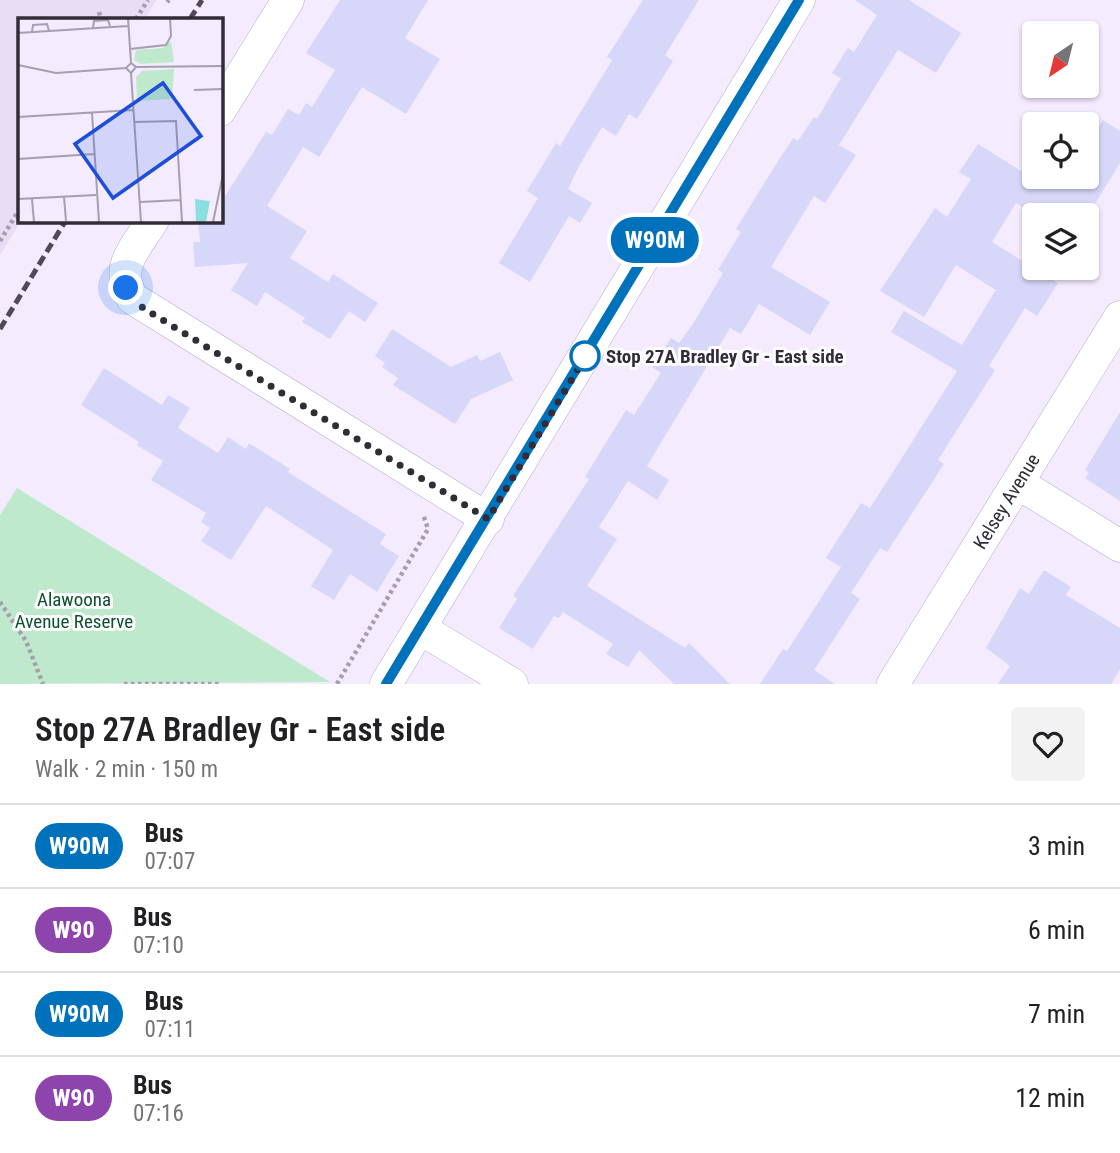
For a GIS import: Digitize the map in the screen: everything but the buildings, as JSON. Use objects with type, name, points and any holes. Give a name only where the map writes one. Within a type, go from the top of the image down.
[{"type":"street","points":[[222,107],[288,0]]},
{"type":"street","points":[[386,684],[799,0]]},
{"type":"street","points":[[152,222],[126,265],[123,276],[132,298],[488,519]]},
{"type":"street","name":"Kelsey Avenue","points":[[892,684],[1120,317]]},
{"type":"street","points":[[1018,483],[1120,546]]},
{"type":"street","points":[[421,629],[512,684]]},
{"type":"path","points":[[137,18],[148,0]]},
{"type":"path","points":[[99,12],[101,18]]},
{"type":"path","points":[[0,241],[18,212]]},
{"type":"path","points":[[337,684],[428,528],[421,509]]},
{"type":"path","points":[[0,603],[26,641],[43,684]]},
{"type":"path","points":[[124,684],[222,684]]},
{"type":"shaded area","points":[[0,0],[156,0],[146,18],[18,18],[18,222],[20,222],[0,255]]},
{"type":"green space","name":"Alawoona Avenue Reserve","points":[[17,488],[330,682],[0,684],[0,515]]},
{"type":"railway","points":[[191,18],[202,0]]},
{"type":"railway","points":[[0,329],[65,222]]},
{"type":"bus line","name":"W90M","points":[[386,684],[799,0]]},
{"type":"place","name":"Stop 27A Bradley Gr - East side","points":[[585,356]]},
{"type":"route","points":[[126,288],[143,308],[488,519],[587,354],[585,356]]}]
